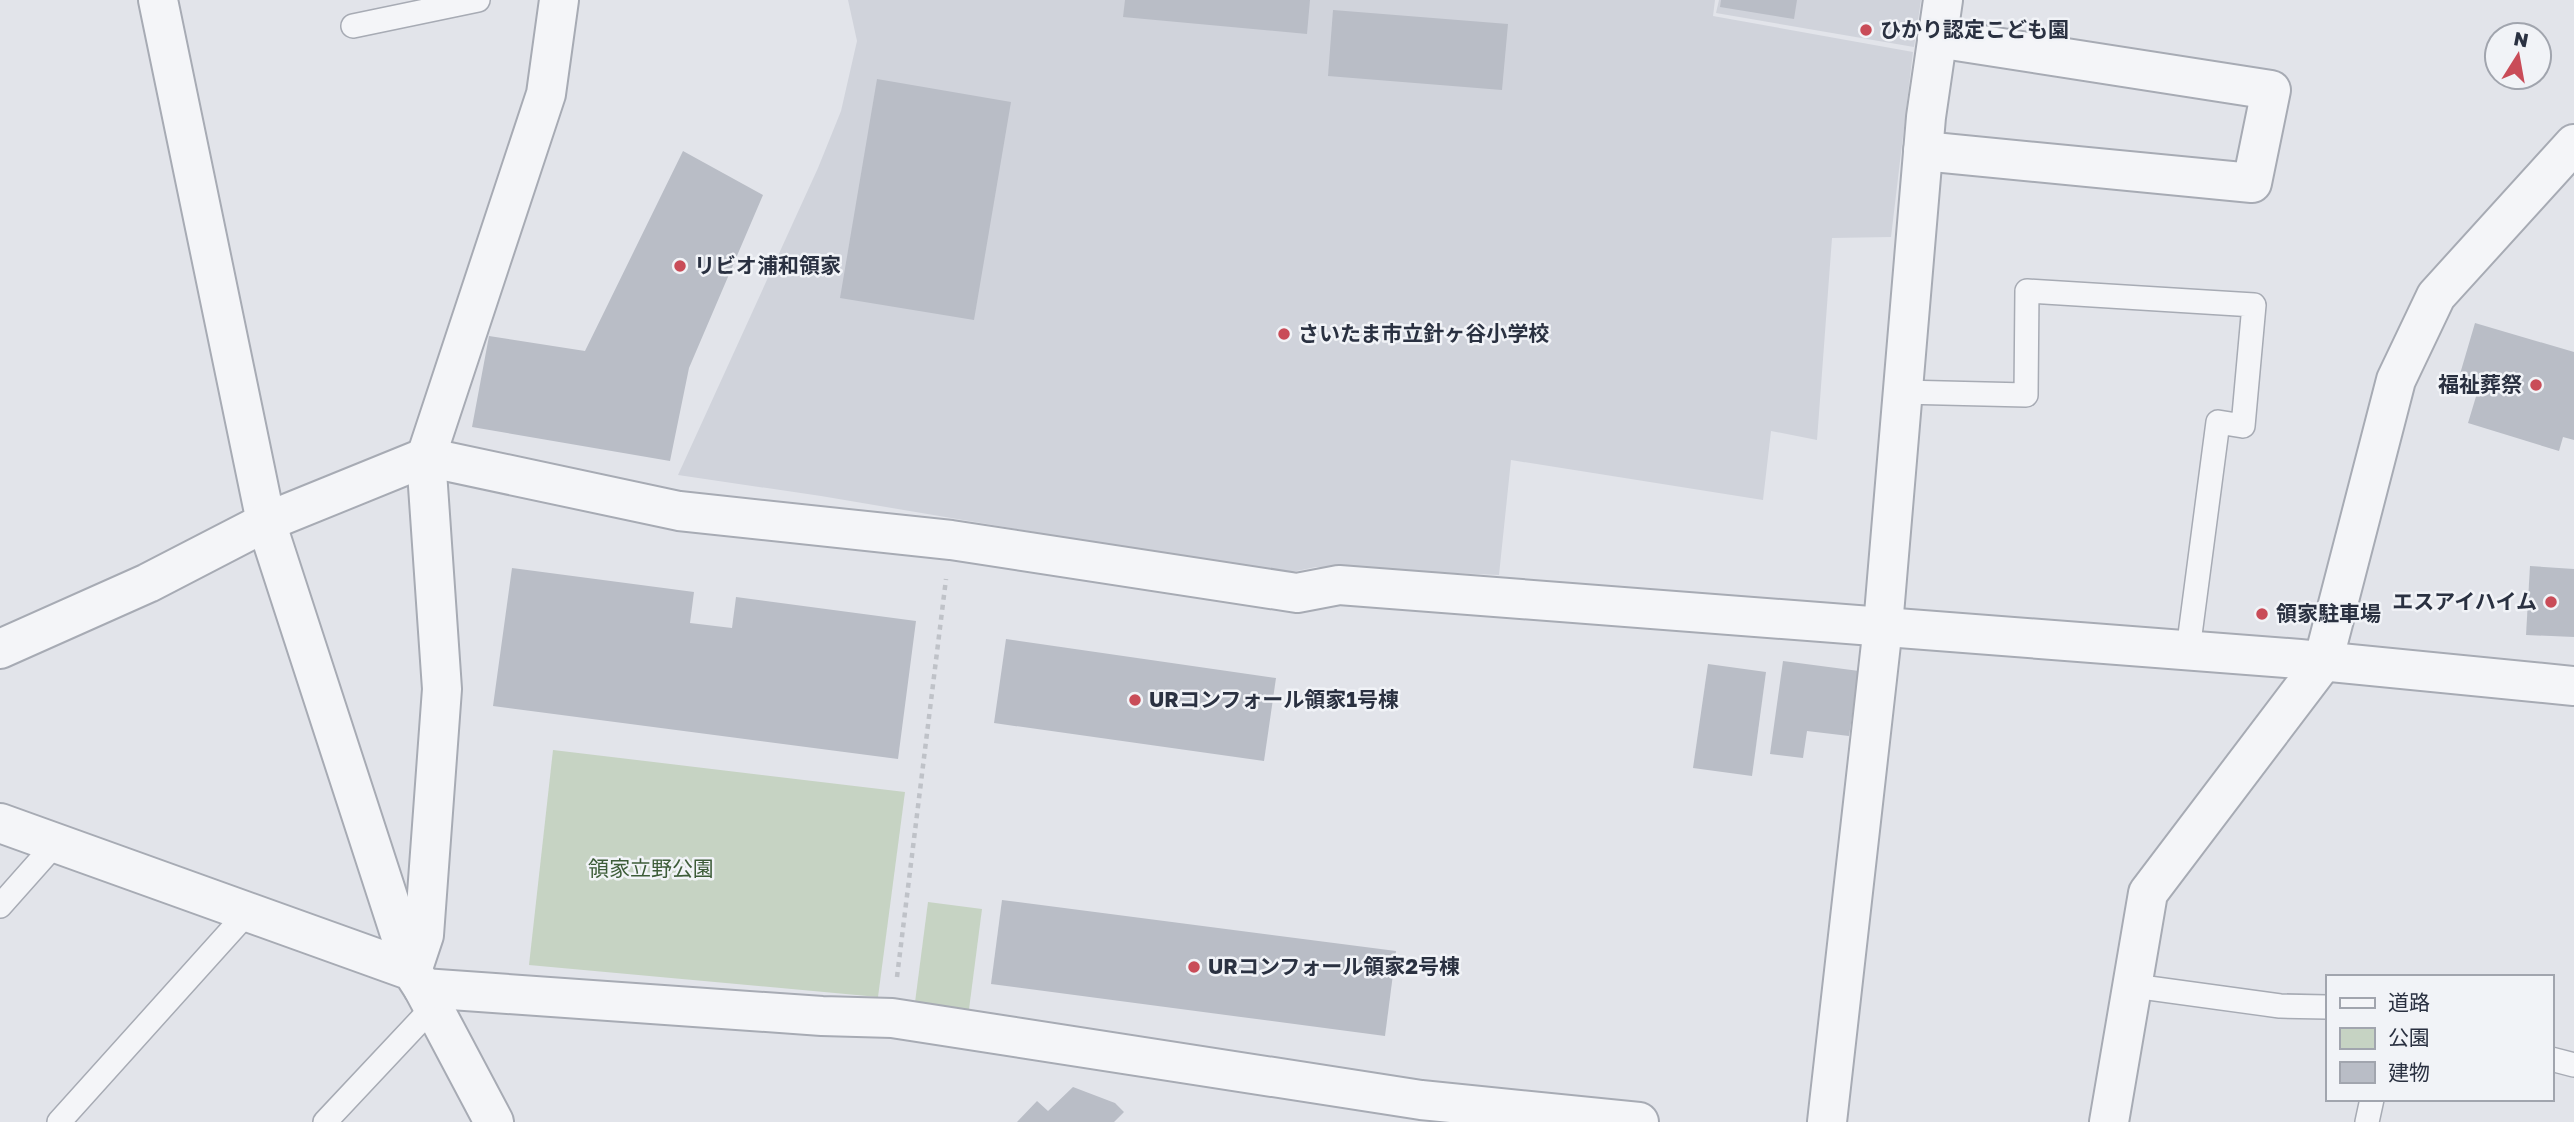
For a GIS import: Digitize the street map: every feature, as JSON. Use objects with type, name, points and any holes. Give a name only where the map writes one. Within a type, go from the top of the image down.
[{"type":"street","points":[[158,0],[266,522],[423,988],[495,1122]]},
{"type":"street","points":[[423,988],[424,935],[442,689],[426,457],[546,94],[559,0]]},
{"type":"street","points":[[1827,1122],[1883,626],[1923,151],[1943,0]]},
{"type":"street","points":[[1923,151],[2252,183],[2271,90],[1937,38]]},
{"type":"street","points":[[2109,1122],[2148,893],[2323,662],[2396,380],[2436,296],[2574,144]]},
{"type":"street","points":[[0,649],[148,583],[266,522],[426,457],[679,511],[951,540],[1297,593],[1339,585],[2188,650],[2574,686]]},
{"type":"street","points":[[0,823],[247,913],[423,988],[822,1016],[892,1018],[1421,1100],[1639,1122]]},
{"type":"lane","points":[[353,26],[478,0]]},
{"type":"lane","points":[[1902,392],[2026,396],[2026,291],[2254,305],[2243,426],[2218,422],[2188,650]]},
{"type":"lane","points":[[0,906],[56,843]]},
{"type":"lane","points":[[59,1122],[247,913]]},
{"type":"lane","points":[[2134,986],[2280,1006],[2326,1007]]},
{"type":"lane","points":[[325,1122],[423,988]]},
{"type":"lane","points":[[2553,1060],[2574,1065]]},
{"type":"lane","points":[[2367,1122],[2372,1101]]},
{"type":"path","points":[[892,1018],[951,540]]},
{"type":"shaded area","name":"さいたま市立針ヶ谷小学校","points":[[848,0],[1715,0],[1713,16],[1913,52],[1891,237],[1832,238],[1817,440],[1771,431],[1763,500],[1511,460],[1499,575],[1316,567],[1282,574],[821,496],[678,475],[818,168],[841,111],[857,41]]},
{"type":"shaded area","name":"ひかり認定こども園","points":[[1719,0],[1921,0],[1914,47],[1716,13]]},
{"type":"green space","name":"領家立野公園","points":[[553,750],[905,792],[878,997],[529,965]]},
{"type":"green space","points":[[928,902],[982,909],[968,1017],[914,1010]]},
{"type":"building","points":[[1125,0],[1310,0],[1307,34],[1123,17]]},
{"type":"building","points":[[1721,0],[1797,0],[1794,19],[1720,7]]},
{"type":"building","points":[[1333,10],[1508,24],[1502,90],[1328,76]]},
{"type":"building","points":[[877,79],[1011,102],[974,320],[840,298]]},
{"type":"building","name":"リビオ浦和領家","points":[[683,151],[763,195],[689,368],[670,461],[472,427],[489,336],[585,351]]},
{"type":"building","points":[[2475,323],[2574,352],[2574,440],[2563,437],[2559,451],[2468,423],[2481,380],[2460,374]]},
{"type":"building","name":"エスアイハイム","points":[[2530,566],[2574,569],[2574,637],[2526,635]]},
{"type":"building","points":[[512,568],[694,592],[690,623],[732,628],[736,597],[916,621],[898,759],[493,706]]},
{"type":"building","name":"URコンフォール領家1号棟","points":[[1006,639],[1276,678],[1264,761],[994,723]]},
{"type":"building","points":[[1783,661],[1859,671],[1849,736],[1807,731],[1803,758],[1770,754]]},
{"type":"building","points":[[1708,664],[1766,672],[1752,776],[1693,768]]},
{"type":"building","name":"URコンフォール領家2号棟","points":[[1002,900],[1396,951],[1385,1036],[991,984]]},
{"type":"building","points":[[1073,1087],[1115,1103],[1124,1112],[1114,1122],[1017,1122],[1037,1101],[1048,1111]]},
{"type":"place","name":"ひかり認定こども園","points":[[1866,30]]},
{"type":"place","name":"リビオ浦和領家","points":[[680,266]]},
{"type":"place","name":"さいたま市立針ヶ谷小学校","points":[[1284,334]]},
{"type":"place","name":"福祉葬祭","points":[[2536,385]]},
{"type":"place","name":"エスアイハイム","points":[[2551,602]]},
{"type":"place","name":"領家駐車場","points":[[2262,614]]},
{"type":"place","name":"URコンフォール領家1号棟","points":[[1135,700]]},
{"type":"place","name":"URコンフォール領家2号棟","points":[[1194,967]]}]
